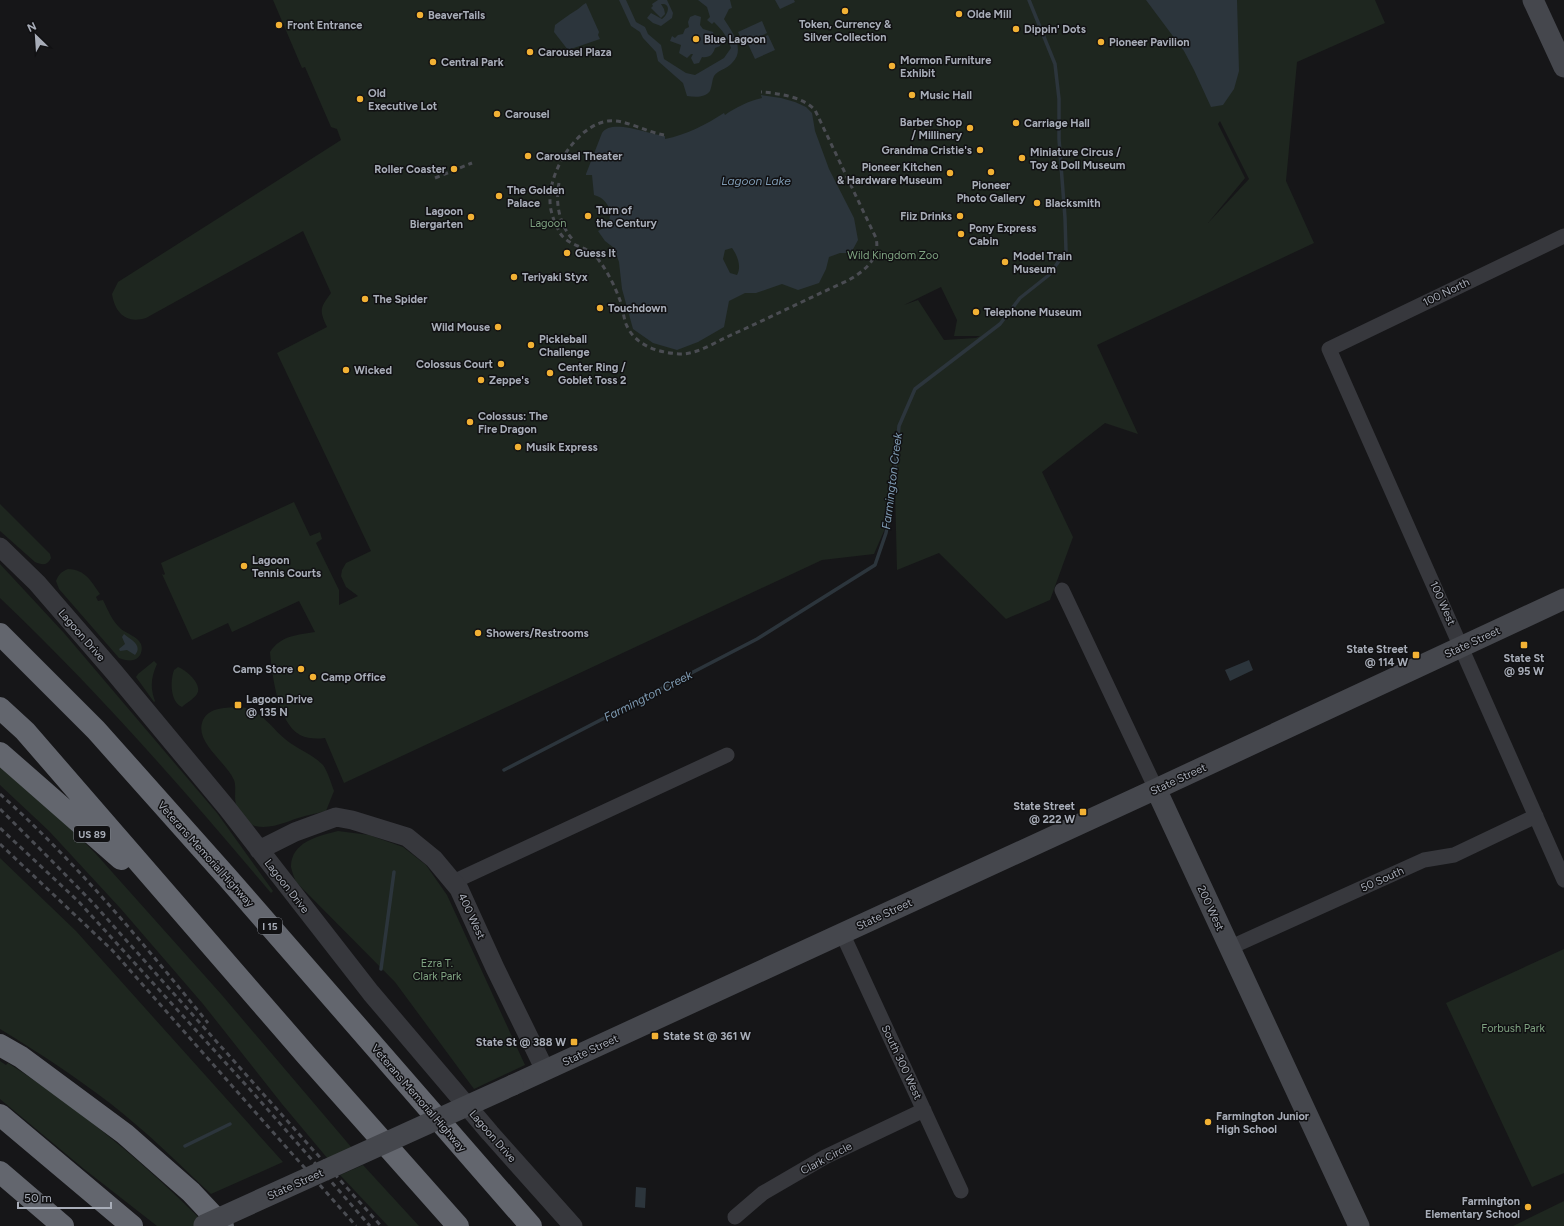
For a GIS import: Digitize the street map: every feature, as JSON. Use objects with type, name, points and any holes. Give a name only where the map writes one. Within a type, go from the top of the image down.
[{"type":"highway","name":"Veterans Memorial Highway","points":[[0,634],[96,730],[227,877],[531,1226]]},
{"type":"highway","points":[[0,708],[25,731],[307,1056],[458,1226]]},
{"type":"highway","name":"US 89","points":[[0,753],[185,914]]},
{"type":"highway","points":[[0,1044],[125,1134],[191,1192],[223,1226]]},
{"type":"highway","points":[[0,1115],[132,1226]]},
{"type":"highway","points":[[0,1172],[63,1226]]},
{"type":"highway","points":[[0,1184],[56,1226]]},
{"type":"main road","points":[[1533,0],[1564,67]]},
{"type":"main road","name":"State Street","points":[[202,1226],[1156,790],[1462,646],[1564,600]]},
{"type":"main road","name":"200 West","points":[[1156,790],[1359,1226]]},
{"type":"street","name":"100 North","points":[[1329,349],[1564,236]]},
{"type":"street","name":"100 West","points":[[1329,349],[1462,646],[1564,880]]},
{"type":"street","name":"Lagoon Drive","points":[[0,547],[37,583],[108,666],[227,808],[371,993],[490,1133],[573,1226]]},
{"type":"street","name":"200 West","points":[[1062,590],[1156,790]]},
{"type":"street","points":[[453,882],[728,755]]},
{"type":"street","name":"50 South","points":[[1229,948],[1424,860],[1454,855],[1536,816]]},
{"type":"street","name":"400 West","points":[[260,850],[295,832],[336,817],[407,838],[434,859],[459,889],[495,968],[545,1070]]},
{"type":"street","name":"South 300 West","points":[[842,933],[961,1191]]},
{"type":"street","name":"Clark Circle","points":[[735,1217],[763,1193],[825,1157],[924,1110]]},
{"type":"green space","name":"Lagoon","points":[[273,0],[1375,0],[1385,23],[1297,62],[1286,181],[1314,243],[1097,345],[1138,434],[1105,423],[1042,472],[1073,537],[1050,600],[1006,619],[939,553],[897,570],[894,450],[884,531],[874,554],[822,560],[344,783],[325,738],[316,739],[306,737],[300,735],[292,729],[281,710],[278,698],[272,673],[270,652],[274,646],[285,639],[296,635],[315,632],[299,601],[232,632],[228,623],[192,640],[162,574],[165,574],[161,563],[294,502],[310,536],[320,532],[322,539],[316,543],[339,590],[339,605],[358,596],[346,587],[341,576],[342,570],[346,563],[371,551],[277,353],[327,327],[322,309],[331,293],[303,231],[146,318],[127,318],[119,312],[112,294],[118,282],[341,140],[337,129],[331,127],[305,67],[302,68]],"holes":[[[1220,121],[1249,179],[1208,223],[1245,178],[1218,124]],[[941,287],[957,320],[954,336],[980,336],[976,338],[944,340],[918,300],[904,305]]]},
{"type":"green space","points":[[0,504],[50,554],[51,558],[46,564],[35,562],[0,531]]},
{"type":"green space","points":[[0,564],[64,633],[217,813],[273,891],[271,893],[140,742],[36,633],[0,598]]},
{"type":"green space","points":[[68,569],[84,574],[87,577],[100,594],[96,597],[98,601],[103,600],[115,622],[121,629],[139,641],[142,651],[137,658],[134,660],[125,660],[119,658],[59,589],[56,581],[60,574]]},
{"type":"green space","points":[[154,661],[157,664],[153,673],[152,682],[154,702],[136,677]]},
{"type":"green space","points":[[178,667],[193,678],[198,686],[196,696],[182,707],[175,701],[172,691],[174,670]]},
{"type":"green space","points":[[241,707],[260,715],[285,739],[323,765],[334,791],[326,811],[268,827],[255,826],[251,824],[240,812],[236,804],[234,780],[203,738],[201,730],[202,723],[208,713],[218,709]]},
{"type":"green space","points":[[0,766],[64,822],[96,854],[221,994],[352,1148],[328,1159],[282,1104],[203,1004],[121,909],[49,831],[0,785]]},
{"type":"green space","name":"Ezra T. Clark Park","points":[[338,831],[369,835],[403,847],[426,865],[447,895],[525,1065],[474,1089],[395,982],[296,882],[291,867],[292,858],[296,852],[301,846],[314,838]]},
{"type":"green space","points":[[0,858],[76,931],[283,1162],[211,1194],[150,1137],[111,1104],[57,1065],[0,1029]]},
{"type":"green space","name":"Forbush Park","points":[[1564,949],[1564,1173],[1532,1187],[1446,1003]]},
{"type":"green space","points":[[0,1061],[6,1065],[8,1063],[35,1081],[87,1119],[161,1181],[207,1226],[157,1226],[84,1169],[0,1099]]},
{"type":"green space","points":[[363,1165],[419,1226],[388,1226],[340,1175]]},
{"type":"green space","points":[[1564,1201],[1564,1226],[1513,1226]]},
{"type":"water","points":[[619,0],[626,0],[636,22],[645,27],[648,34],[661,45],[664,59],[686,73],[695,75],[724,58],[731,48],[720,28],[714,22],[712,24],[707,20],[710,17],[707,7],[698,0],[730,0],[732,8],[729,9],[724,19],[731,29],[738,46],[736,58],[730,65],[714,76],[710,91],[708,93],[693,97],[687,96],[683,83],[658,61],[656,52],[643,38],[640,32],[631,26]]},
{"type":"water","points":[[658,0],[667,0],[673,13],[672,18],[661,26],[653,23],[647,18],[651,13],[662,19],[666,15],[668,10],[667,5],[661,4],[665,14],[661,18],[651,8],[653,6],[652,4]]},
{"type":"water","points":[[775,0],[794,0],[795,2],[780,9]]},
{"type":"water","points":[[1146,0],[1237,0],[1239,71],[1234,89],[1223,105],[1211,107],[1184,51]]},
{"type":"water","points":[[586,3],[599,32],[598,35],[600,39],[568,50],[554,32],[555,25]]},
{"type":"water","name":"Blue Lagoon","points":[[695,15],[701,17],[700,25],[703,29],[713,32],[714,36],[720,38],[721,42],[720,46],[715,48],[710,56],[702,57],[699,63],[694,64],[691,58],[693,54],[687,58],[679,53],[681,45],[670,41],[672,36],[675,38],[678,35],[683,34],[685,29],[689,27],[688,22],[690,17]]},
{"type":"water","points":[[762,21],[767,33],[744,44],[738,32]]},
{"type":"water","points":[[768,35],[775,50],[755,59],[748,44]]},
{"type":"water","name":"Lagoon Lake","points":[[761,95],[795,102],[806,107],[812,113],[815,131],[829,169],[854,218],[858,240],[851,253],[840,253],[829,257],[826,269],[819,283],[798,290],[782,284],[756,293],[745,293],[729,301],[724,327],[698,342],[677,350],[653,343],[633,329],[622,289],[619,262],[614,248],[605,241],[598,231],[604,228],[608,223],[610,212],[605,201],[594,195],[592,175],[586,174],[602,133],[607,129],[622,127],[665,136],[665,139],[688,132],[724,113],[725,115],[734,109],[762,98]],"holes":[[[732,248],[739,264],[737,275],[730,273],[723,259],[725,250]]]},
{"type":"water","points":[[124,634],[137,646],[138,648],[135,655],[127,650],[120,651],[119,649],[125,644],[122,637]]},
{"type":"water","points":[[1249,660],[1253,670],[1230,681],[1225,670]]},
{"type":"water","points":[[636,1187],[646,1188],[645,1208],[635,1207]]},
{"type":"waterway","name":"Farmington Creek","points":[[504,770],[757,639],[875,565],[886,533],[892,500],[899,426],[915,389],[1000,324],[1020,298],[1049,275],[1066,251],[1059,139],[1059,99],[1055,64],[1029,0]]},
{"type":"waterway","name":"Farmington Creek","points":[[381,969],[394,872]]},
{"type":"waterway","name":"Farmington Creek","points":[[185,1146],[230,1124]]},
{"type":"railway","points":[[664,135],[615,121],[597,124],[586,131],[567,151],[554,176],[550,205],[555,222],[563,237],[595,255],[604,268],[618,295],[626,324],[635,338],[656,350],[687,354],[705,348],[847,281],[865,269],[876,252],[876,238],[815,110],[804,102],[790,96],[761,92]]},
{"type":"railway","points":[[435,178],[472,163]]},
{"type":"railway","points":[[559,183],[559,214],[565,228],[574,241]]},
{"type":"railway","points":[[0,794],[83,876],[159,963],[208,1023]]},
{"type":"railway","points":[[0,809],[93,903],[381,1226]]},
{"type":"railway","points":[[0,828],[79,902],[255,1095],[370,1226]]},
{"type":"railway","points":[[0,844],[112,950],[356,1226]]},
{"type":"place","name":"Token, Currency & Silver Collection","points":[[845,11]]},
{"type":"place","name":"Olde Mill","points":[[959,14]]},
{"type":"place","name":"BeaverTails","points":[[420,15]]},
{"type":"place","name":"Front Entrance","points":[[279,25]]},
{"type":"place","name":"Dippin' Dots","points":[[1016,29]]},
{"type":"place","name":"Blue Lagoon","points":[[696,39]]},
{"type":"place","name":"Pioneer Pavilion","points":[[1101,42]]},
{"type":"place","name":"Carousel Plaza","points":[[530,52]]},
{"type":"place","name":"Central Park","points":[[433,62]]},
{"type":"place","name":"Mormon Furniture Exhibit","points":[[892,66]]},
{"type":"place","name":"Music Hall","points":[[912,95]]},
{"type":"place","name":"Old Executive Lot","points":[[360,99]]},
{"type":"place","name":"Carousel","points":[[497,114]]},
{"type":"place","name":"Carriage Hall","points":[[1016,123]]},
{"type":"place","name":"Barber Shop / Millinery","points":[[970,128]]},
{"type":"place","name":"Grandma Cristie's","points":[[980,150]]},
{"type":"place","name":"Carousel Theater","points":[[528,156]]},
{"type":"place","name":"Miniature Circus / Toy & Doll Museum","points":[[1022,158]]},
{"type":"place","name":"Roller Coaster","points":[[454,169]]},
{"type":"place","name":"Pioneer Photo Gallery","points":[[991,172]]},
{"type":"place","name":"Pioneer Kitchen & Hardware Museum","points":[[950,173]]},
{"type":"place","name":"The Golden Palace","points":[[499,196]]},
{"type":"place","name":"Blacksmith","points":[[1037,203]]},
{"type":"place","name":"Turn of the Century","points":[[588,216]]},
{"type":"place","name":"Fiiz Drinks","points":[[960,216]]},
{"type":"place","name":"Lagoon Biergarten","points":[[471,217]]},
{"type":"place","name":"Pony Express Cabin","points":[[961,234]]},
{"type":"place","name":"Guess It","points":[[567,253]]},
{"type":"place","name":"Model Train Museum","points":[[1005,262]]},
{"type":"place","name":"Teriyaki Styx","points":[[514,277]]},
{"type":"place","name":"The Spider","points":[[365,299]]},
{"type":"place","name":"Touchdown","points":[[600,308]]},
{"type":"place","name":"Telephone Museum","points":[[976,312]]},
{"type":"place","name":"Wild Mouse","points":[[498,327]]},
{"type":"place","name":"Pickleball Challenge","points":[[531,345]]},
{"type":"place","name":"Colossus Court","points":[[501,364]]},
{"type":"place","name":"Wicked","points":[[346,370]]},
{"type":"place","name":"Center Ring / Goblet Toss 2","points":[[550,373]]},
{"type":"place","name":"Zeppe's","points":[[481,380]]},
{"type":"place","name":"Colossus: The Fire Dragon","points":[[470,422]]},
{"type":"place","name":"Musik Express","points":[[518,447]]},
{"type":"place","name":"Lagoon Tennis Courts","points":[[244,566]]},
{"type":"place","name":"Showers/Restrooms","points":[[478,633]]},
{"type":"place","name":"State St @ 95 W","points":[[1524,645]]},
{"type":"place","name":"State Street @ 114 W","points":[[1416,655]]},
{"type":"place","name":"Camp Store","points":[[301,669]]},
{"type":"place","name":"Camp Office","points":[[313,677]]},
{"type":"place","name":"Lagoon Drive @ 135 N","points":[[238,705]]},
{"type":"place","name":"State Street @ 222 W","points":[[1083,812]]},
{"type":"place","name":"State St @ 361 W","points":[[655,1036]]},
{"type":"place","name":"State St @ 388 W","points":[[574,1042]]},
{"type":"place","name":"Farmington Junior High School","points":[[1208,1122]]},
{"type":"place","name":"Farmington Elementary School","points":[[1528,1207]]},
{"type":"park label","name":"Wild Kingdom Zoo","points":[[893,255]]}]
